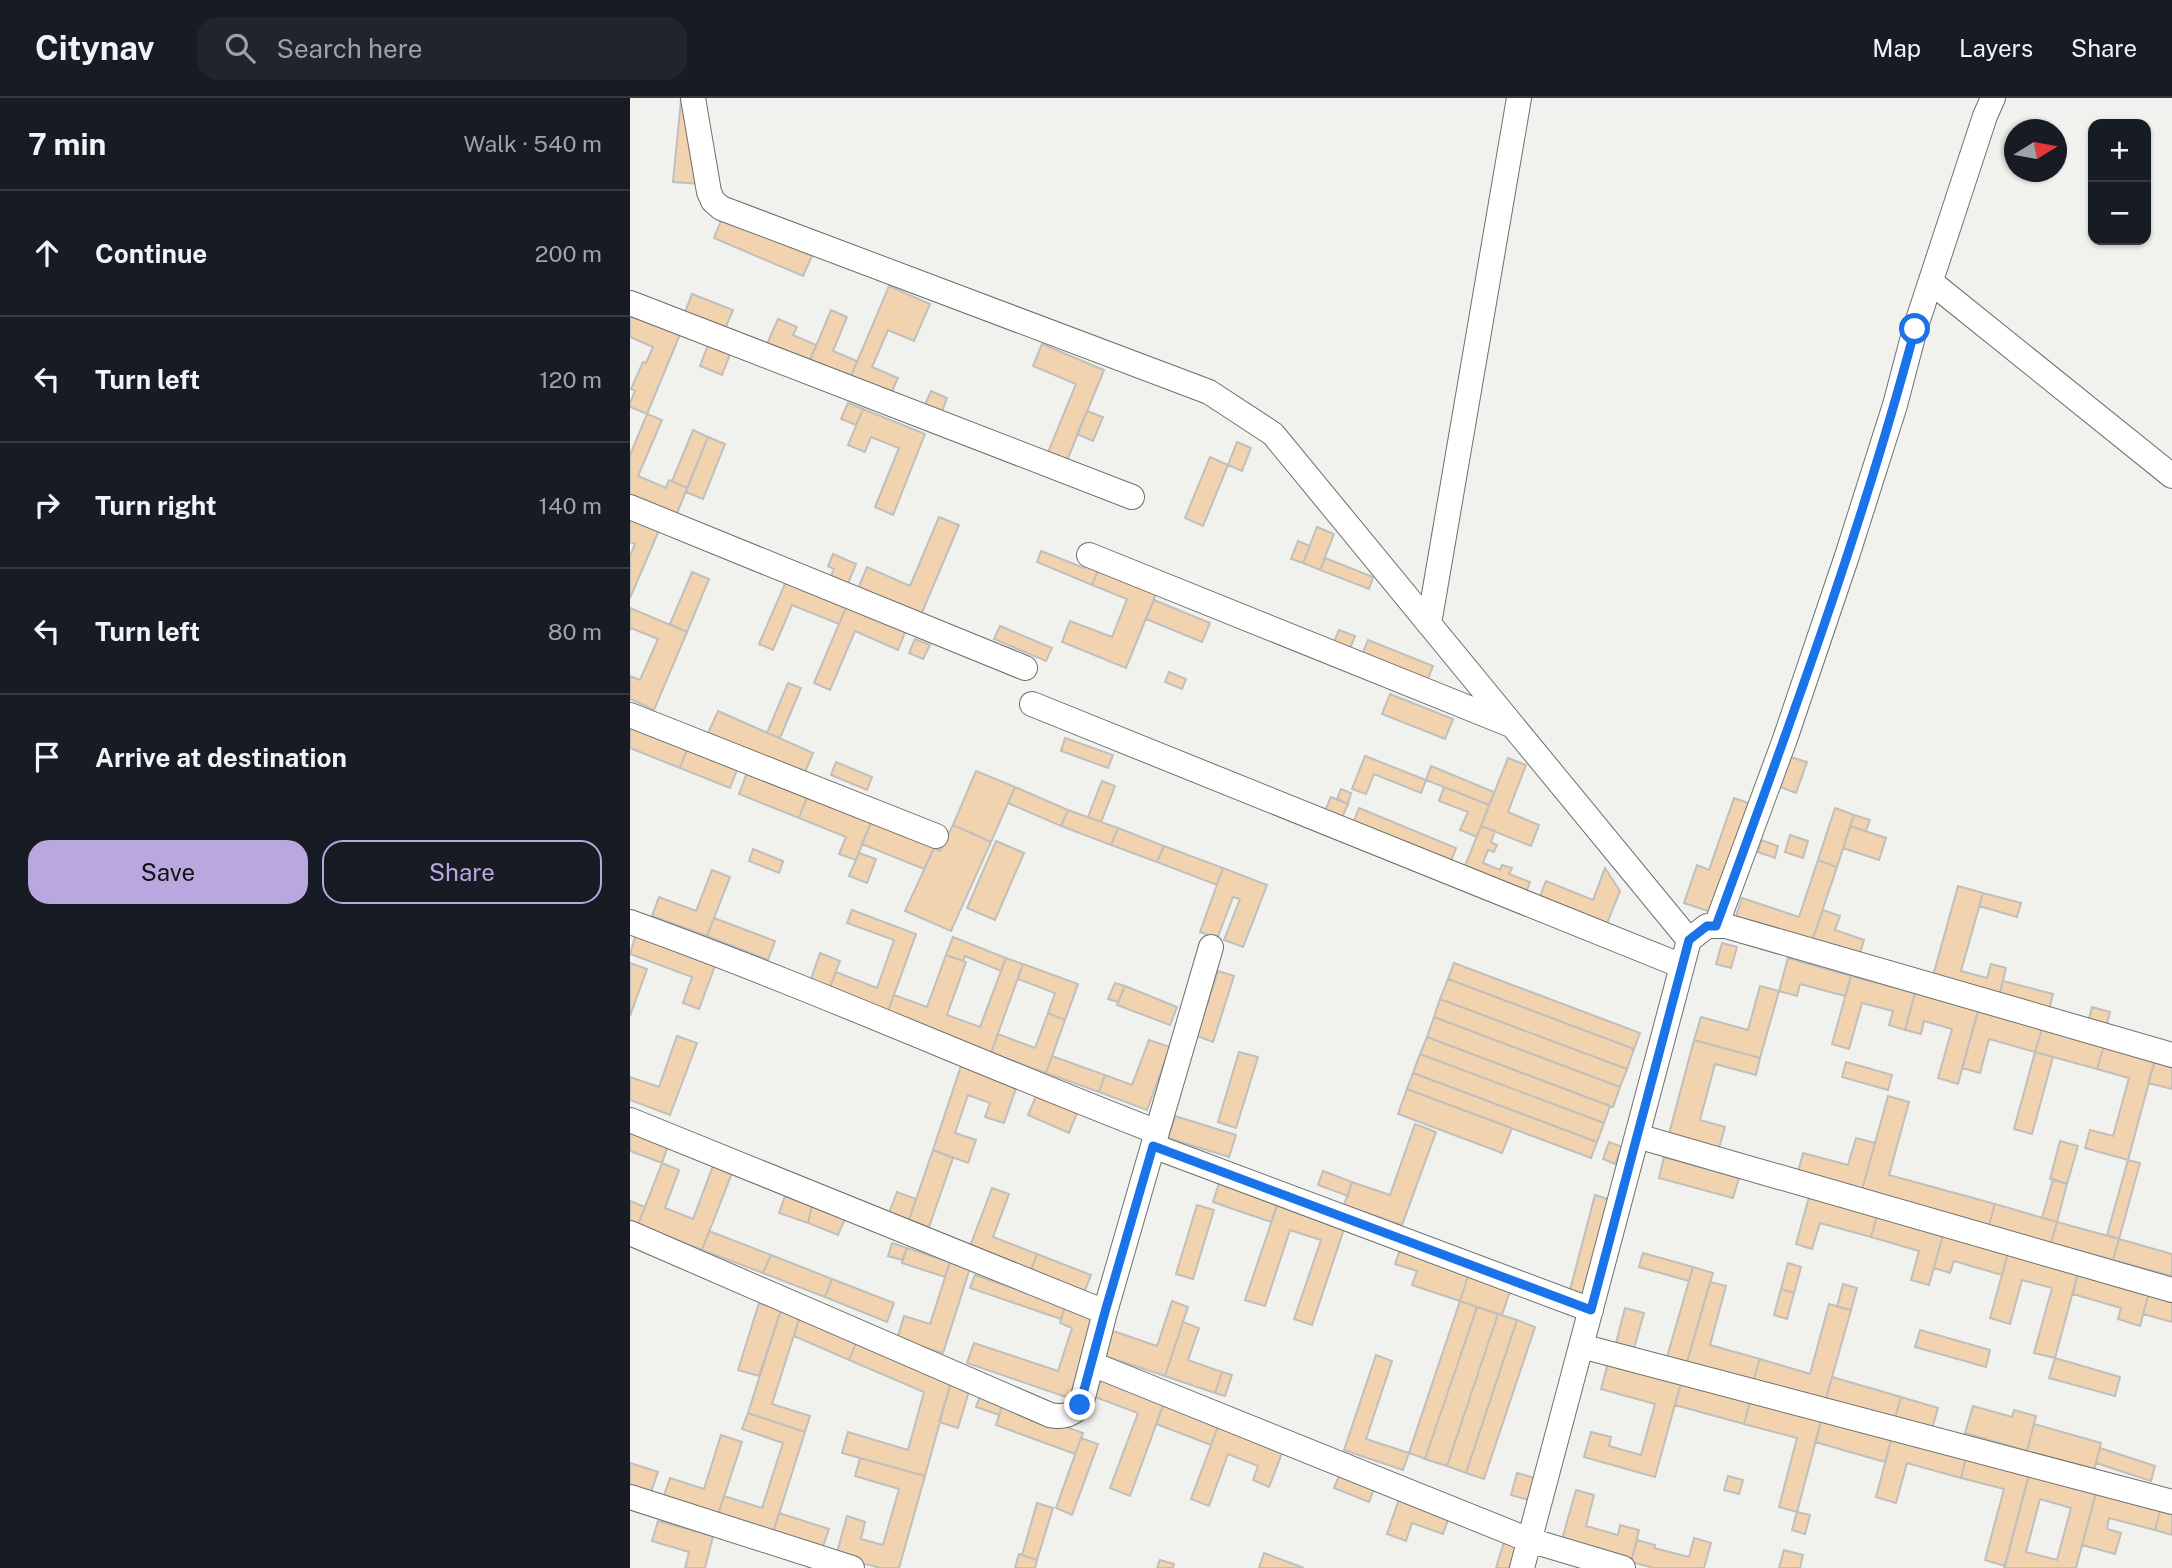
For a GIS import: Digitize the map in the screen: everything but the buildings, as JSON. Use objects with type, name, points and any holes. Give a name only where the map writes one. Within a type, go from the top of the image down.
[{"type":"street","points":[[693,98],[709,192],[713,201],[721,208],[1209,392],[1273,434],[1689,940]]},
{"type":"street","points":[[1429,624],[1519,98]]},
{"type":"street","points":[[1716,926],[1785,739],[1842,569],[1931,282],[1993,98]]},
{"type":"street","points":[[1931,282],[2172,476]]},
{"type":"street","points":[[630,303],[1132,497]]},
{"type":"street","points":[[630,508],[1025,667]]},
{"type":"street","points":[[1089,555],[1514,727]]},
{"type":"street","points":[[1032,704],[1682,966]]},
{"type":"street","points":[[630,715],[936,836]]},
{"type":"street","points":[[630,922],[737,960],[1155,1139],[1591,1310]]},
{"type":"street","points":[[1521,1568],[1689,940],[1707,926],[1726,926],[2172,1055]]},
{"type":"street","points":[[630,1233],[1050,1415],[1064,1416],[1074,1413],[1080,1405],[1211,947]]},
{"type":"street","points":[[630,1120],[1105,1312]]},
{"type":"street","points":[[1637,1136],[2172,1290]]},
{"type":"street","points":[[1581,1346],[2172,1502]]},
{"type":"street","points":[[1092,1364],[1529,1540],[1623,1568]]},
{"type":"street","points":[[630,1497],[852,1568]]},
{"type":"route","points":[[1080,1405],[1153,1146],[1591,1310],[1689,940],[1707,926],[1716,926],[1785,739],[1847,556],[1895,405],[1915,329]]}]
